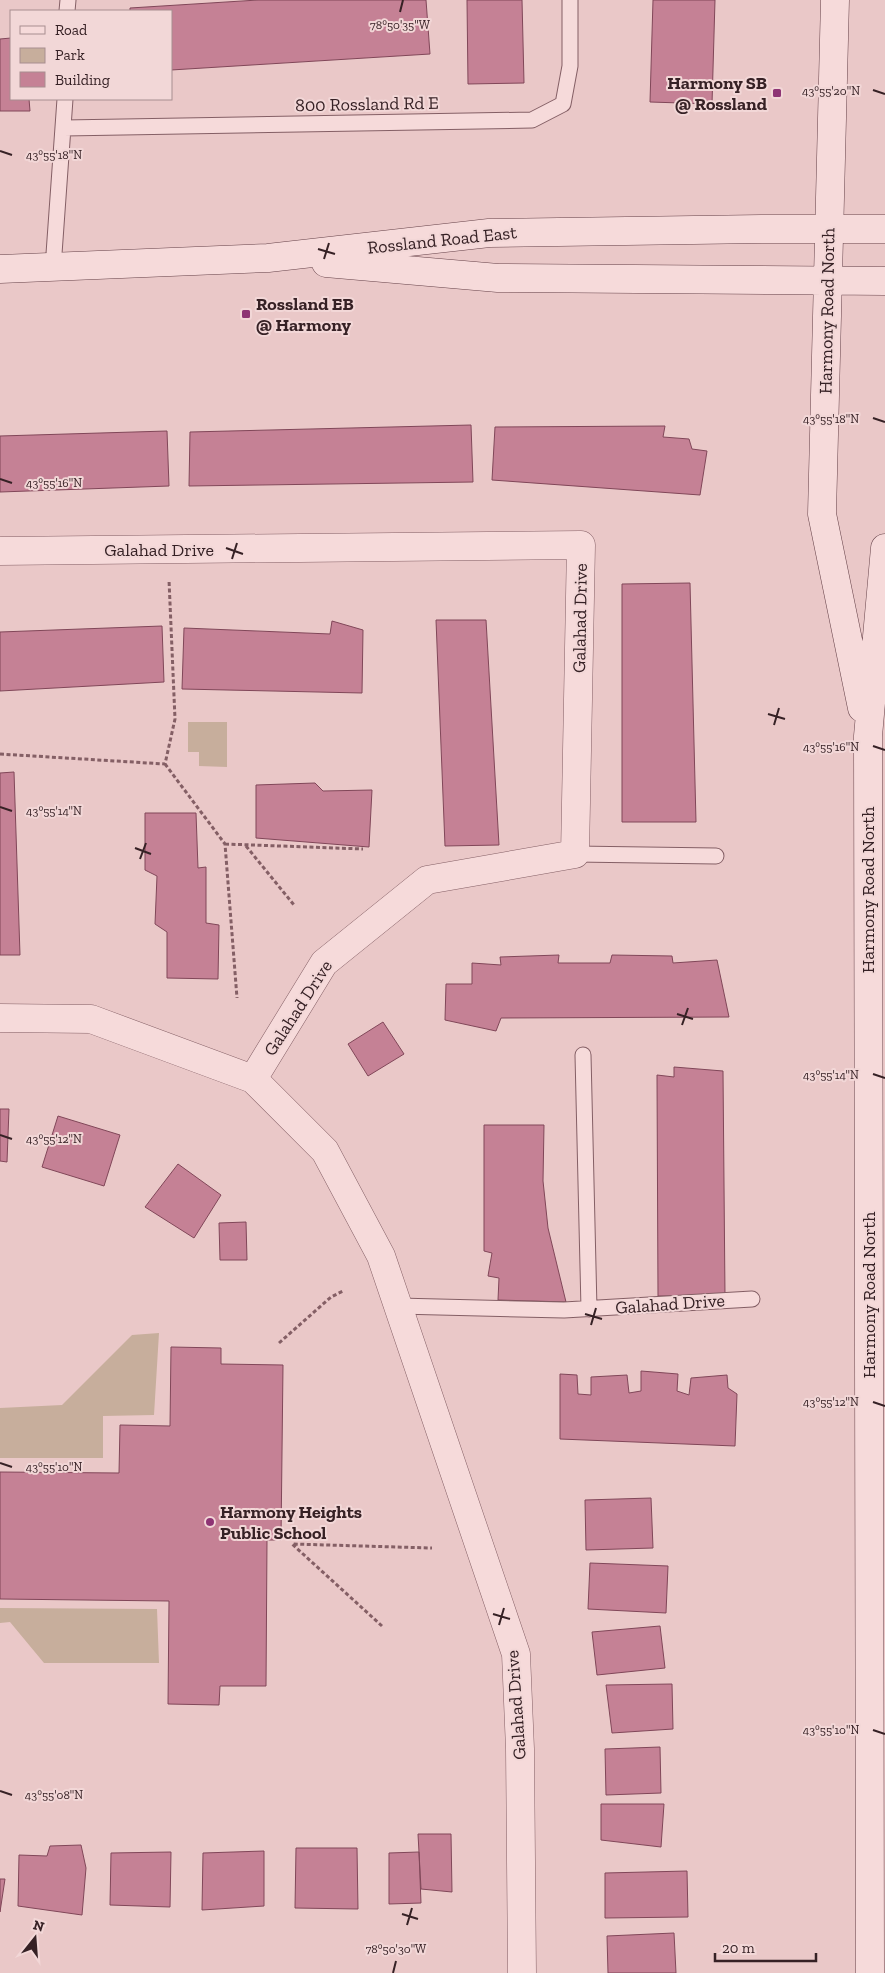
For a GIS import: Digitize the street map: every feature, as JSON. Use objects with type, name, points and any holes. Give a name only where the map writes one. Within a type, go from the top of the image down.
[{"type":"main road","name":"Harmony Road North","points":[[835,0],[822,514],[868,736]]},
{"type":"main road","name":"Rossland Road East","points":[[0,269],[268,258],[489,233],[828,228],[885,229]]},
{"type":"main road","points":[[268,258],[498,278],[885,281]]},
{"type":"main road","name":"Galahad Drive","points":[[0,551],[581,545],[575,854],[427,880],[324,963],[253,1078]]},
{"type":"main road","name":"Harmony Road North","points":[[870,1973],[877,1019],[868,736],[885,548]]},
{"type":"main road","name":"Galahad Drive","points":[[0,1018],[91,1019],[253,1078],[325,1151],[381,1256],[516,1654],[520,1749],[522,1973]]},
{"type":"lane","name":"800 Rossland Rd E","points":[[64,128],[532,120],[563,104],[570,66],[570,0]]},
{"type":"lane","points":[[53,268],[65,100]]},
{"type":"lane","points":[[575,854],[716,856]]},
{"type":"lane","name":"Galahad Drive","points":[[583,1055],[589,1309]]},
{"type":"lane","name":"Galahad Drive","points":[[398,1306],[589,1309],[752,1299]]},
{"type":"path","points":[[168,550],[175,719],[165,764],[225,844],[237,998]]},
{"type":"path","points":[[0,754],[165,764]]},
{"type":"path","points":[[225,844],[363,850]]},
{"type":"path","points":[[245,845],[294,905]]},
{"type":"path","points":[[280,1343],[331,1297],[343,1291]]},
{"type":"path","points":[[382,1626],[292,1544],[432,1548]]},
{"type":"green space","points":[[188,722],[227,722],[227,767],[199,766],[199,752],[188,752]]},
{"type":"green space","points":[[159,1333],[154,1415],[103,1416],[103,1458],[0,1458],[0,1408],[62,1405],[132,1335]]},
{"type":"green space","points":[[0,1608],[157,1609],[159,1663],[44,1663],[10,1622],[0,1623]]},
{"type":"building","points":[[258,0],[426,0],[430,54],[172,70],[172,10],[130,10],[130,8]]},
{"type":"building","points":[[467,0],[522,0],[524,83],[468,84]]},
{"type":"building","points":[[653,0],[715,0],[712,104],[650,102]]},
{"type":"building","points":[[10,38],[10,100],[29,100],[30,111],[0,111],[0,39]]},
{"type":"building","points":[[471,425],[473,482],[189,486],[190,432]]},
{"type":"building","points":[[665,426],[663,437],[689,439],[692,449],[707,451],[700,495],[492,480],[495,427]]},
{"type":"building","points":[[167,431],[169,486],[0,492],[0,436]]},
{"type":"building","points":[[690,583],[696,822],[622,822],[622,584]]},
{"type":"building","points":[[436,620],[486,620],[499,845],[445,846]]},
{"type":"building","points":[[332,621],[363,630],[362,693],[182,689],[184,628],[330,634]]},
{"type":"building","points":[[162,626],[164,682],[0,691],[0,632]]},
{"type":"building","points":[[14,772],[20,955],[0,955],[0,773]]},
{"type":"building","points":[[315,783],[323,791],[372,790],[369,847],[256,838],[256,785]]},
{"type":"building","points":[[145,813],[196,813],[198,868],[206,867],[206,923],[219,925],[218,979],[167,978],[167,932],[155,924],[157,876],[145,870]]},
{"type":"building","points":[[559,955],[558,963],[610,963],[612,955],[672,956],[673,963],[717,960],[729,1017],[501,1018],[496,1031],[445,1020],[446,984],[472,984],[472,963],[501,965],[500,957]]},
{"type":"building","points":[[383,1022],[404,1054],[368,1076],[348,1044]]},
{"type":"building","points":[[674,1067],[723,1071],[725,1296],[658,1296],[657,1075],[674,1077]]},
{"type":"building","points":[[0,1109],[9,1109],[7,1162],[0,1161]]},
{"type":"building","points":[[58,1116],[120,1135],[104,1186],[42,1167]]},
{"type":"building","points":[[484,1125],[544,1125],[543,1181],[548,1228],[566,1302],[498,1300],[499,1278],[488,1276],[492,1253],[484,1251]]},
{"type":"building","points":[[178,1164],[221,1195],[194,1238],[145,1207]]},
{"type":"building","points":[[246,1222],[247,1260],[220,1260],[219,1223]]},
{"type":"building","points":[[171,1347],[221,1348],[221,1364],[283,1365],[281,1540],[267,1540],[266,1686],[220,1686],[219,1705],[168,1704],[169,1601],[0,1599],[0,1472],[119,1473],[120,1425],[170,1426]]},
{"type":"building","points":[[641,1371],[678,1374],[677,1391],[689,1395],[691,1378],[727,1375],[728,1388],[737,1394],[735,1446],[560,1439],[560,1374],[577,1375],[578,1394],[591,1395],[591,1377],[627,1375],[629,1393],[641,1391]]},
{"type":"building","points":[[651,1498],[653,1548],[586,1550],[585,1500]]},
{"type":"building","points":[[590,1563],[668,1566],[666,1613],[588,1609]]},
{"type":"building","points":[[660,1626],[665,1668],[597,1675],[592,1632]]},
{"type":"building","points":[[672,1684],[673,1729],[612,1733],[606,1685]]},
{"type":"building","points":[[660,1747],[661,1793],[606,1795],[605,1749]]},
{"type":"building","points":[[601,1804],[664,1804],[661,1847],[601,1840]]},
{"type":"building","points":[[418,1834],[451,1834],[452,1892],[421,1889]]},
{"type":"building","points":[[81,1845],[86,1868],[82,1915],[18,1906],[19,1855],[47,1856],[50,1846]]},
{"type":"building","points":[[296,1848],[357,1848],[358,1909],[295,1908]]},
{"type":"building","points":[[264,1851],[264,1906],[202,1910],[203,1853]]},
{"type":"building","points":[[171,1852],[170,1907],[110,1905],[111,1853]]},
{"type":"building","points":[[419,1852],[421,1903],[389,1904],[389,1853]]},
{"type":"building","points":[[687,1871],[688,1917],[605,1918],[605,1873]]},
{"type":"building","points":[[0,1879],[5,1879],[0,1912]]},
{"type":"building","points":[[674,1933],[676,1973],[608,1973],[607,1936]]},
{"type":"place","name":"Harmony SB @ Rossland","points":[[777,93]]},
{"type":"place","name":"Rossland EB @ Harmony","points":[[246,314]]},
{"type":"place","name":"Harmony Heights Public School","points":[[210,1522]]}]
